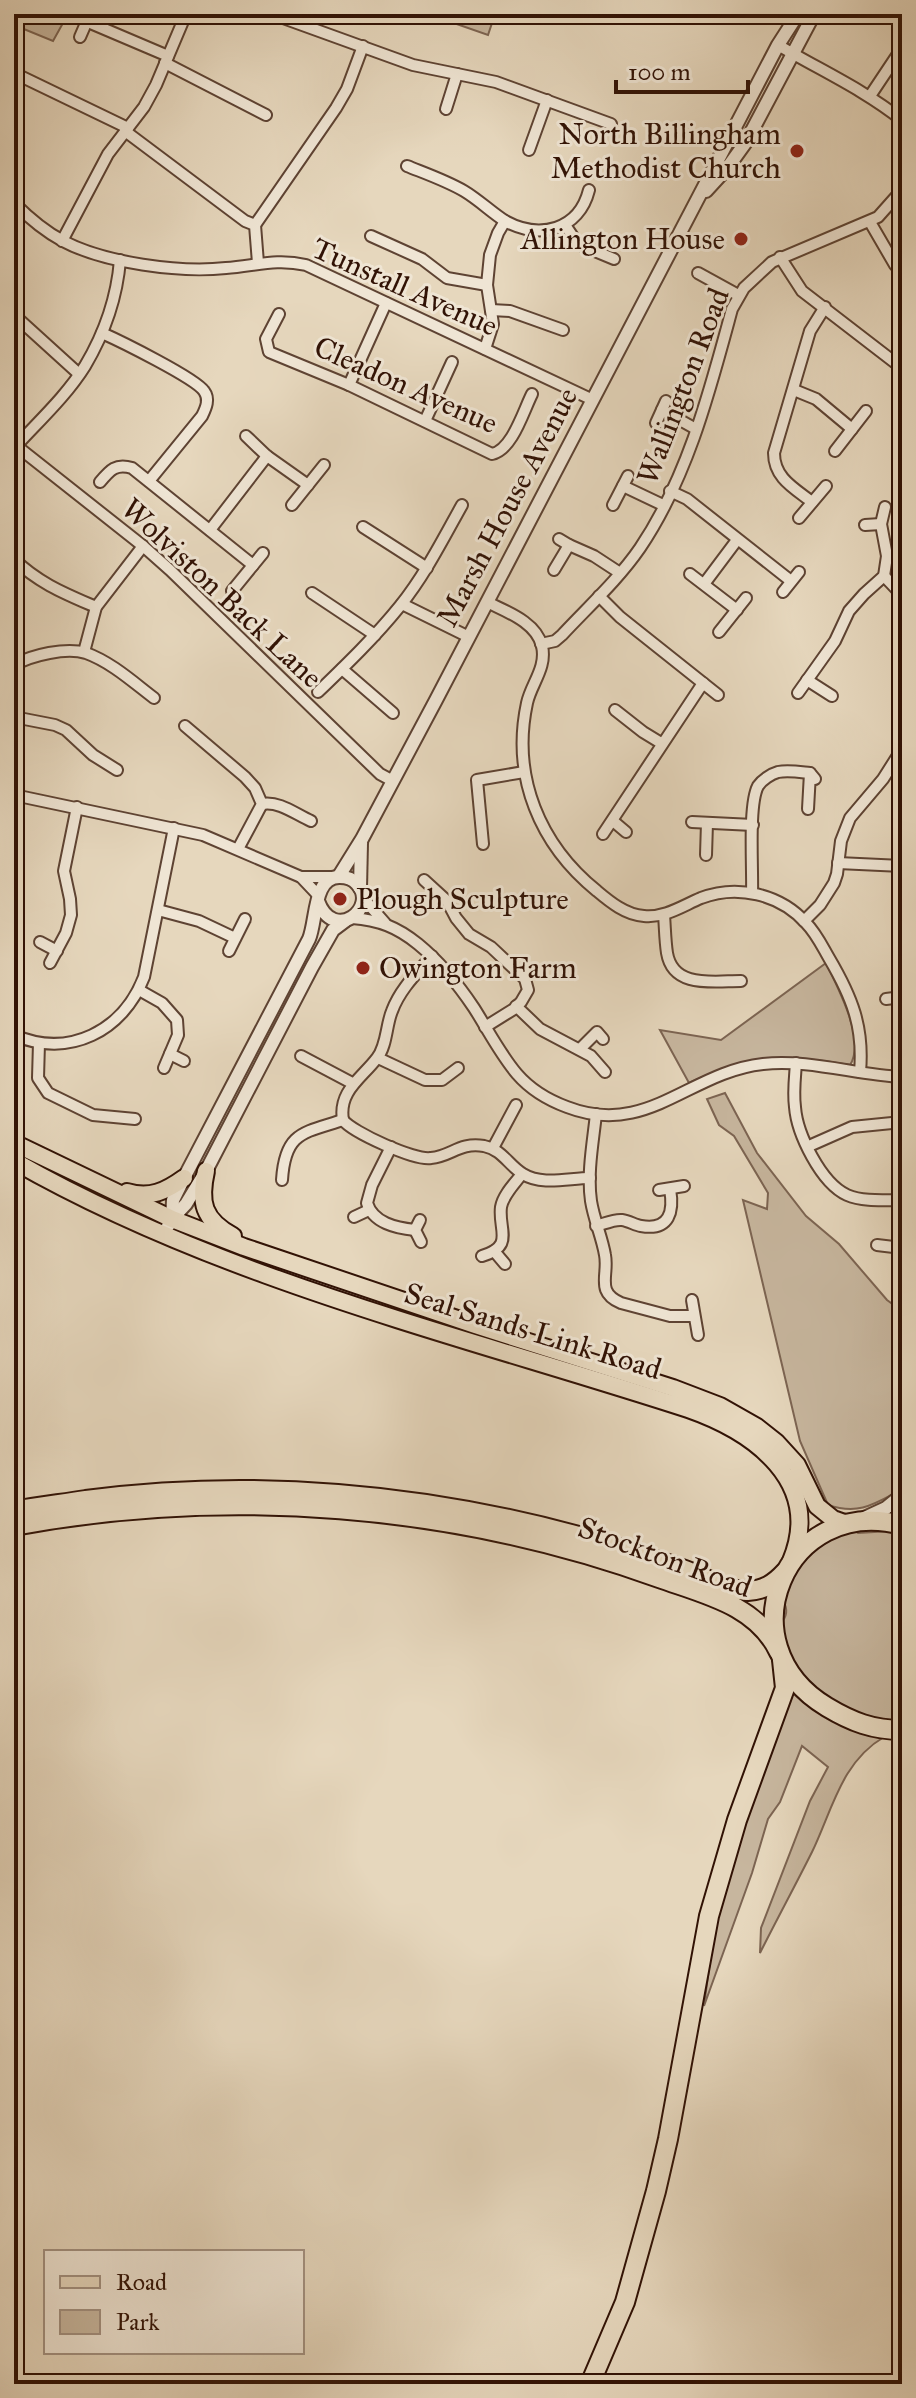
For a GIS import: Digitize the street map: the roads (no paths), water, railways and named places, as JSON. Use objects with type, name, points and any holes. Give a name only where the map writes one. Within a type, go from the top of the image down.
[{"type":"highway","points":[[14,1511],[133,1494],[239,1490],[305,1492],[401,1500],[522,1527]]},
{"type":"highway","points":[[14,1526],[134,1510],[235,1505],[298,1507],[522,1527]]},
{"type":"highway","points":[[850,1523],[878,1521],[902,1525]]},
{"type":"highway","name":"Stockton Road","points":[[522,1527],[622,1548],[743,1591],[771,1586],[817,1538],[850,1523]]},
{"type":"highway","name":"Stockton Road","points":[[522,1527],[745,1612],[761,1625],[789,1672],[807,1693],[845,1718],[872,1728],[902,1730]]},
{"type":"highway","points":[[590,2384],[625,2302],[656,2191],[709,1916],[737,1820],[785,1688],[781,1656],[774,1635],[774,1612],[788,1567]]},
{"type":"main road","points":[[14,1143],[104,1187],[168,1227]]},
{"type":"main road","points":[[14,1161],[70,1191],[168,1227]]},
{"type":"main road","points":[[206,1171],[202,1190],[208,1216],[223,1231],[281,1258]]},
{"type":"main road","points":[[104,1187],[146,1195],[158,1193],[184,1178]]},
{"type":"main road","name":"Seal Sands Link Road","points":[[168,1227],[281,1258],[720,1406],[776,1442],[797,1465],[817,1506],[833,1519],[850,1523]]},
{"type":"main road","name":"Seal Sands Link Road","points":[[168,1227],[283,1281],[699,1413],[738,1431],[768,1454],[795,1494],[800,1521],[798,1543],[788,1567]]},
{"type":"street","points":[[62,241],[108,154],[144,107],[186,14]]},
{"type":"street","points":[[272,14],[413,65],[491,80],[604,124]]},
{"type":"street","name":"Marsh House Avenue","points":[[168,1227],[173,1200],[314,928],[318,898],[324,883],[337,877],[362,839],[707,179],[778,45],[798,14]]},
{"type":"street","name":"Marsh House Avenue","points":[[698,199],[737,155],[814,14]]},
{"type":"street","points":[[80,37],[89,18],[266,115]]},
{"type":"street","points":[[778,45],[836,75],[902,120]]},
{"type":"street","points":[[258,263],[255,225],[336,108],[347,89],[363,46]]},
{"type":"street","points":[[870,96],[902,48]]},
{"type":"street","points":[[14,73],[127,129],[245,221],[255,225]]},
{"type":"street","points":[[445,103],[457,74]]},
{"type":"street","points":[[529,150],[531,134],[547,100]]},
{"type":"street","points":[[407,166],[451,184],[505,221],[526,229],[542,230],[565,225],[580,212],[589,190]]},
{"type":"street","name":"Wallington Road","points":[[541,644],[555,641],[620,573],[640,547],[690,451],[738,295],[760,271],[780,257],[870,222],[887,209],[902,190]]},
{"type":"street","name":"Tunstall Avenue","points":[[14,203],[39,227],[62,241],[120,260],[207,269],[290,261],[306,265],[593,400]]},
{"type":"street","points":[[485,349],[493,324],[487,285],[490,255],[505,221]]},
{"type":"street","points":[[870,222],[902,273]]},
{"type":"street","points":[[565,225],[574,241],[597,247],[614,259]]},
{"type":"street","points":[[371,236],[429,263],[447,278],[487,285]]},
{"type":"street","points":[[780,257],[802,291],[902,368]]},
{"type":"street","points":[[15,445],[79,374],[102,333],[119,279],[120,260]]},
{"type":"street","points":[[698,273],[738,295]]},
{"type":"street","points":[[349,385],[386,303]]},
{"type":"street","points":[[812,502],[777,471],[774,453],[810,331],[825,307]]},
{"type":"street","points":[[491,310],[510,311],[563,330]]},
{"type":"street","name":"Cleadon Avenue","points":[[277,313],[266,339],[264,353],[349,385],[492,454],[500,452],[507,445],[531,394]]},
{"type":"street","points":[[14,315],[79,374]]},
{"type":"street","points":[[102,333],[188,379],[204,391],[207,398],[202,416],[149,481]]},
{"type":"street","points":[[425,421],[452,362]]},
{"type":"street","points":[[794,390],[816,399],[852,429]]},
{"type":"street","points":[[656,423],[664,406],[696,429]]},
{"type":"street","points":[[835,451],[866,411]]},
{"type":"street","points":[[246,436],[267,456],[308,485]]},
{"type":"street","name":"Wolviston Back Lane","points":[[15,445],[143,546],[380,774],[393,781]]},
{"type":"street","points":[[210,530],[267,456]]},
{"type":"street","points":[[100,482],[112,469],[124,465],[132,468],[253,565]]},
{"type":"street","points":[[292,505],[324,465]]},
{"type":"street","points":[[613,505],[625,481],[663,505]]},
{"type":"street","points":[[799,518],[826,486]]},
{"type":"street","points":[[670,491],[687,499],[791,581]]},
{"type":"street","points":[[318,692],[402,604],[427,568],[462,505]]},
{"type":"street","points":[[798,693],[835,641],[849,611],[884,576],[887,556],[881,524],[885,507]]},
{"type":"street","points":[[865,525],[881,524]]},
{"type":"street","points":[[364,526],[427,568]]},
{"type":"street","points":[[559,539],[620,573]]},
{"type":"street","points":[[704,584],[737,540]]},
{"type":"street","points":[[554,570],[569,545]]},
{"type":"street","points":[[84,652],[96,607],[143,546]]},
{"type":"street","points":[[232,591],[263,553]]},
{"type":"street","points":[[14,559],[48,586],[96,607]]},
{"type":"street","points":[[783,592],[799,572]]},
{"type":"street","points":[[690,574],[737,610]]},
{"type":"street","points":[[884,576],[902,595]]},
{"type":"street","points":[[312,594],[375,635]]},
{"type":"street","points":[[599,596],[620,617],[718,695]]},
{"type":"street","points":[[719,632],[746,598]]},
{"type":"street","points":[[487,602],[528,625],[541,644],[543,663],[528,697],[524,716],[524,772],[539,820],[548,838],[572,869],[598,893],[622,909],[641,916],[664,915],[716,894],[752,893],[774,899],[804,921],[814,933],[842,981],[855,1009],[860,1036],[860,1072]]},
{"type":"street","points":[[402,604],[469,637]]},
{"type":"street","points":[[14,665],[29,657],[49,653],[84,652],[111,666],[154,698]]},
{"type":"street","points":[[342,669],[393,713]]},
{"type":"street","points":[[144,690],[151,680]]},
{"type":"street","points":[[807,680],[832,696]]},
{"type":"street","points":[[603,834],[703,683]]},
{"type":"street","points":[[615,710],[661,743]]},
{"type":"street","points":[[14,717],[66,730],[98,765],[117,770]]},
{"type":"street","points":[[202,722],[189,730],[245,777],[255,788],[262,804]]},
{"type":"street","points":[[626,736],[634,725]]},
{"type":"street","points":[[804,921],[829,893],[837,874],[843,833],[850,818],[883,779],[902,749]]},
{"type":"street","points":[[752,893],[753,825],[758,786],[765,778],[779,771],[812,776],[808,809]]},
{"type":"street","points":[[483,844],[479,796],[472,781],[524,772]]},
{"type":"street","points":[[14,795],[174,828],[238,849],[301,877],[348,878],[385,923]]},
{"type":"street","points":[[262,804],[271,803],[311,821]]},
{"type":"street","points":[[238,849],[262,804]]},
{"type":"street","points":[[50,963],[66,933],[71,915],[64,871],[77,807]]},
{"type":"street","points":[[292,827],[298,815]]},
{"type":"street","points":[[613,821],[626,832]]},
{"type":"street","points":[[692,822],[753,825]]},
{"type":"street","points":[[706,855],[707,823]]},
{"type":"street","points":[[14,1035],[39,1043],[69,1042],[95,1034],[120,1017],[139,990],[144,977],[174,828]]},
{"type":"street","name":"Marsh House Avenue","points":[[168,1227],[206,1171],[333,930],[358,912],[362,894],[362,839]]},
{"type":"street","points":[[838,863],[902,866]]},
{"type":"street","points":[[301,877],[318,898],[327,917],[385,923],[400,930],[432,956],[459,986],[507,1062],[530,1087],[565,1107],[596,1114],[639,1112],[656,1107],[719,1075],[764,1064],[796,1063],[902,1077]]},
{"type":"street","points":[[416,890],[426,878],[447,901],[469,934],[491,947],[525,979],[528,990],[516,1006],[485,1027]]},
{"type":"street","points":[[430,903],[439,893]]},
{"type":"street","points":[[158,910],[199,921],[235,938]]},
{"type":"street","points":[[664,915],[667,953],[676,972],[685,979],[695,981],[741,981]]},
{"type":"street","points":[[229,951],[245,919]]},
{"type":"street","points":[[40,942],[57,951]]},
{"type":"street","points":[[432,956],[396,1001],[378,1058],[352,1083],[343,1101],[343,1120],[348,1126],[411,1156],[425,1159],[441,1156],[468,1145],[493,1148],[522,1174],[541,1181],[590,1178]]},
{"type":"street","points":[[139,990],[162,1003],[177,1020],[178,1035],[164,1068]]},
{"type":"street","points":[[886,999],[902,998]]},
{"type":"street","points":[[516,1006],[540,1029],[580,1049],[590,1064],[605,1072]]},
{"type":"street","points":[[580,1049],[597,1032],[603,1039]]},
{"type":"street","points":[[39,1043],[38,1078],[48,1093],[93,1115],[128,1114]]},
{"type":"street","points":[[170,1054],[184,1061]]},
{"type":"street","points":[[378,1058],[417,1078],[442,1080],[458,1068]]},
{"type":"street","points":[[306,1073],[306,1059],[352,1083]]},
{"type":"street","points":[[796,1063],[795,1109],[799,1125],[821,1172],[845,1194],[869,1200],[902,1200]]},
{"type":"street","points":[[442,1080],[447,1094]]},
{"type":"street","points":[[493,1148],[515,1123],[516,1105]]},
{"type":"street","points":[[596,1114],[590,1199],[606,1261],[605,1288],[614,1300],[656,1314],[694,1316]]},
{"type":"street","points":[[282,1180],[283,1159],[301,1134],[343,1120]]},
{"type":"street","points":[[809,1146],[852,1127],[902,1122]]},
{"type":"street","points":[[391,1147],[372,1185],[367,1203],[369,1210],[374,1218],[382,1222],[417,1225],[421,1242]]},
{"type":"street","points":[[270,1165],[282,1167]]},
{"type":"street","points":[[482,1256],[494,1251],[503,1235],[501,1206],[522,1174]]},
{"type":"street","points":[[596,1226],[618,1220],[638,1226],[658,1226],[673,1209],[664,1190],[684,1186]]},
{"type":"street","points":[[354,1217],[369,1210]]},
{"type":"street","points":[[877,1245],[898,1247],[892,1260]]},
{"type":"street","points":[[494,1251],[505,1264]]},
{"type":"street","points":[[692,1300],[698,1335]]},
{"type":"street","points":[[850,1523],[886,1508],[902,1495]]},
{"type":"place","name":"North Billingham Methodist Church","points":[[797,151]]},
{"type":"place","name":"Allington House","points":[[741,239]]},
{"type":"place","name":"Plough Sculpture","points":[[340,899]]},
{"type":"place","name":"Owington Farm","points":[[363,968]]}]
